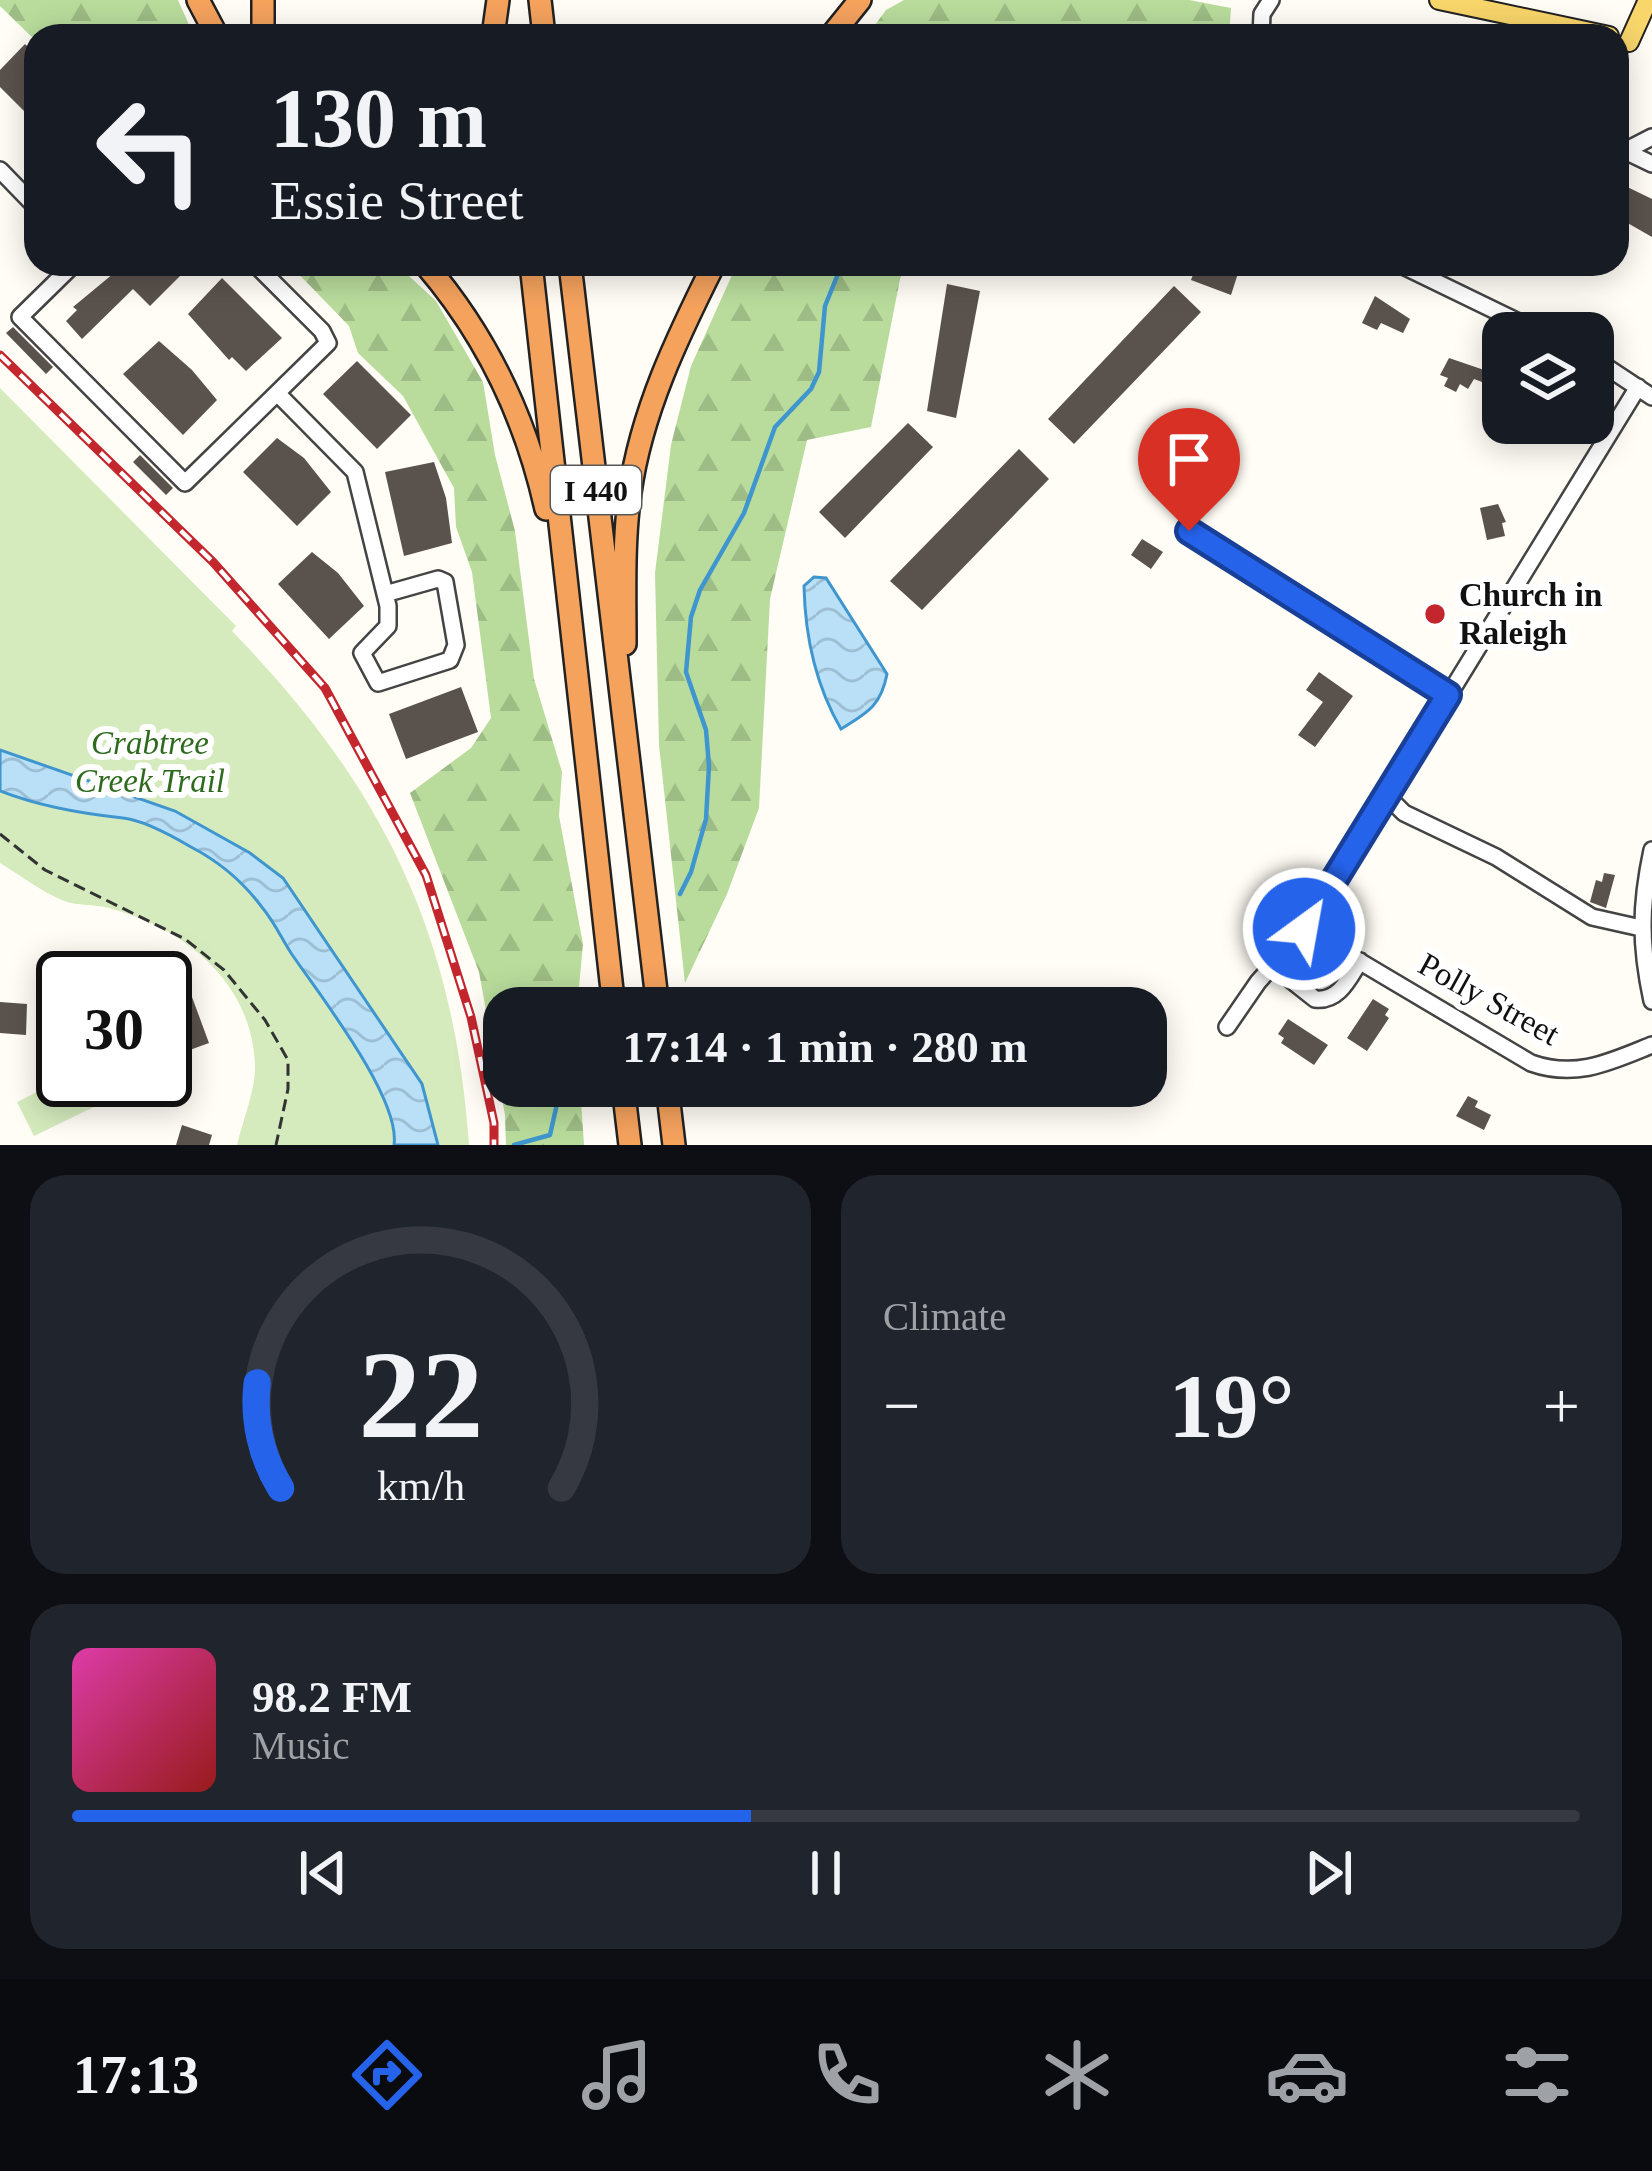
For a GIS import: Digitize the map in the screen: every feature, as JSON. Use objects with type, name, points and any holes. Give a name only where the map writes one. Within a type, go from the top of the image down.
[{"type":"highway","points":[[840,24],[860,0]]},
{"type":"highway","points":[[434,276],[479,338],[527,438],[574,645]]},
{"type":"highway","name":"I 440","points":[[532,276],[612,987]]},
{"type":"highway","name":"I 440","points":[[571,276],[656,987]]},
{"type":"highway","points":[[624,716],[627,526],[636,459],[661,377],[708,276]]},
{"type":"highway","points":[[625,1107],[630,1145]]},
{"type":"highway","points":[[669,1107],[674,1145]]},
{"type":"main road","points":[[1439,0],[1549,24]]},
{"type":"main road","points":[[1629,26],[1650,0]]},
{"type":"street","points":[[0,170],[24,195]]},
{"type":"street","points":[[62,276],[20,317],[184,483],[328,343],[322,331],[267,276]]},
{"type":"street","points":[[1424,276],[1498,312]]},
{"type":"street","points":[[1227,1027],[1304,929],[1448,695],[1645,392],[1614,372]]},
{"type":"street","points":[[278,394],[355,472],[385,594],[388,626],[362,653],[378,683],[450,661],[456,645],[445,582],[438,579],[385,594]]},
{"type":"street","points":[[1189,531],[1448,695]]},
{"type":"street","points":[[1387,796],[1403,813],[1496,857],[1592,917],[1641,928]]},
{"type":"street","points":[[1652,850],[1641,907],[1642,957],[1652,1001]]},
{"type":"street","name":"Polly Street","points":[[1304,929],[1531,1063],[1551,1070],[1599,1067],[1652,1045]]},
{"type":"street","points":[[1272,965],[1315,999],[1323,1000],[1339,992],[1360,961]]},
{"type":"path","points":[[0,834],[45,870],[185,939],[224,970],[273,1030],[288,1060],[288,1089],[277,1145]]},
{"type":"green space","points":[[0,0],[178,0],[189,24],[24,24],[24,29],[0,6]]},
{"type":"green space","points":[[904,0],[1189,0],[1231,8],[1230,24],[876,24],[886,10]]},
{"type":"green space","points":[[301,276],[409,276],[436,301],[483,382],[515,531],[534,679],[562,772],[559,816],[583,944],[579,987],[483,987],[483,994],[479,972],[410,793],[471,748],[491,718],[472,572],[456,527],[454,488],[403,396],[358,353],[349,326]]},
{"type":"green space","points":[[732,276],[901,276],[871,427],[807,440],[770,599],[759,808],[727,894],[685,983],[659,745],[655,573],[671,445],[691,366]]},
{"type":"green space","name":"Crabtree Creek Trail","points":[[0,388],[236,626],[232,631],[330,746],[369,804],[427,929],[447,996],[469,1145],[237,1145],[255,1064],[251,1034],[227,983],[209,962],[163,929],[109,908],[64,901],[0,863]]},
{"type":"green space","points":[[36,1092],[36,1107],[94,1107],[34,1136],[17,1102]]},
{"type":"green space","points":[[504,1107],[581,1107],[584,1145],[506,1145]]},
{"type":"water","points":[[814,577],[826,578],[887,674],[872,708],[841,729],[819,678],[810,641],[804,586]]},
{"type":"water","points":[[0,750],[175,811],[250,853],[283,878],[422,1084],[438,1145],[394,1145],[393,1125],[372,1074],[269,917],[238,880],[201,853],[140,822],[62,809],[0,791]]},
{"type":"building","points":[[24,45],[24,111],[0,87],[0,70]]},
{"type":"building","points":[[1629,188],[1652,199],[1652,237],[1629,224]]},
{"type":"building","points":[[110,276],[180,276],[150,306],[133,289],[82,339],[66,321],[77,310],[73,307]]},
{"type":"building","points":[[1192,276],[1237,276],[1231,295],[1191,280]]},
{"type":"building","points":[[222,278],[282,338],[246,371],[232,357],[229,360],[188,314]]},
{"type":"building","points":[[947,284],[980,291],[956,418],[927,411]]},
{"type":"building","points":[[1174,286],[1201,312],[1074,444],[1048,419]]},
{"type":"building","points":[[1375,296],[1410,319],[1403,333],[1381,323],[1377,330],[1362,323]]},
{"type":"building","points":[[13,327],[53,367],[46,374],[6,333]]},
{"type":"building","points":[[159,341],[217,400],[183,435],[123,374]]},
{"type":"building","points":[[1449,358],[1482,369],[1482,382],[1474,379],[1468,389],[1460,384],[1456,392],[1444,386],[1448,378],[1440,375]]},
{"type":"building","points":[[357,361],[411,415],[377,449],[323,394]]},
{"type":"building","points":[[908,423],[933,447],[845,538],[819,512]]},
{"type":"building","points":[[277,438],[304,458],[331,492],[297,526],[243,472]]},
{"type":"building","points":[[1019,449],[1049,479],[922,610],[890,581]]},
{"type":"building","points":[[140,455],[173,488],[166,495],[133,462]]},
{"type":"building","points":[[434,462],[446,498],[452,543],[404,556],[385,472]]},
{"type":"building","points":[[1498,504],[1506,522],[1502,523],[1505,536],[1487,540],[1480,508]]},
{"type":"building","points":[[1142,539],[1163,552],[1151,569],[1131,555]]},
{"type":"building","points":[[312,552],[338,573],[364,606],[329,639],[278,584]]},
{"type":"building","points":[[1319,672],[1353,696],[1315,747],[1298,735],[1323,702],[1306,690]]},
{"type":"building","points":[[461,687],[478,732],[406,759],[389,714]]},
{"type":"building","points":[[1604,873],[1615,875],[1606,908],[1590,902],[1596,880],[1602,882]]},
{"type":"building","points":[[192,997],[209,1043],[192,1049]]},
{"type":"building","points":[[1373,999],[1389,1009],[1385,1015],[1389,1018],[1367,1051],[1347,1038]]},
{"type":"building","points":[[0,1002],[27,1004],[26,1035],[0,1033]]},
{"type":"building","points":[[1288,1019],[1328,1045],[1314,1065],[1281,1043],[1284,1038],[1278,1034]]},
{"type":"building","points":[[1468,1096],[1478,1101],[1475,1107],[1491,1115],[1484,1130],[1456,1116]]},
{"type":"building","points":[[182,1125],[212,1135],[209,1145],[176,1145]]},
{"type":"waterway","points":[[680,894],[706,819],[709,766],[706,730],[686,672],[691,617],[700,590],[744,513],[775,427],[811,389],[819,372],[825,306],[837,276]]},
{"type":"waterway","points":[[514,1145],[550,1135],[556,1107]]},
{"type":"railway","points":[[0,355],[213,562],[325,688],[426,875],[471,1017],[494,1123],[494,1145]]},
{"type":"place","name":"Church in Raleigh","points":[[1435,614]]},
{"type":"route","points":[[1189,531],[1448,695],[1304,929]]}]
